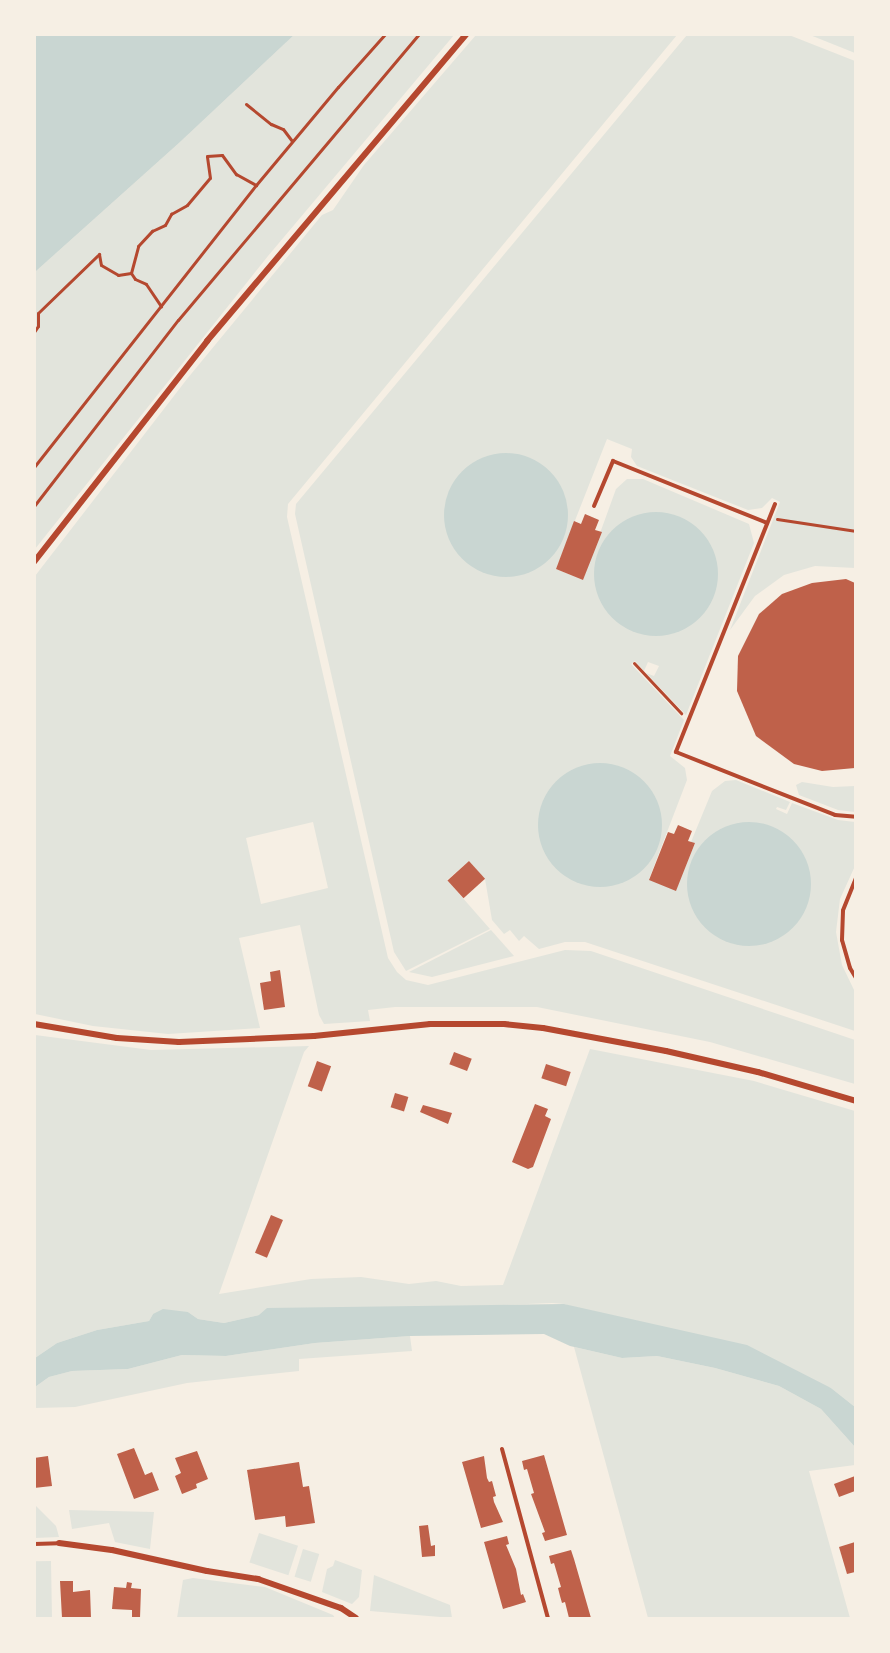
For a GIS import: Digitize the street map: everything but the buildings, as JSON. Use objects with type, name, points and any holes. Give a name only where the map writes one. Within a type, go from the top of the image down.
[{"type":"street","points":[[34,562],[207,341],[466,34]]},
{"type":"street","points":[[34,1024],[117,1038],[179,1042],[314,1036],[430,1024],[514,1025],[666,1051],[758,1072],[855,1101]]},
{"type":"street","points":[[59,1543],[112,1550],[207,1572],[258,1579],[341,1608],[356,1618]]},
{"type":"lane","points":[[594,506],[613,461],[767,523]]},
{"type":"lane","points":[[775,504],[676,752],[835,815],[855,817]]},
{"type":"lane","points":[[855,878],[843,911],[842,940],[855,978]]},
{"type":"lane","points":[[502,1449],[548,1618]]},
{"type":"lane","points":[[34,1544],[59,1543]]},
{"type":"path","points":[[34,467],[256,185],[385,34]]},
{"type":"path","points":[[34,506],[178,320],[419,34]]},
{"type":"path","points":[[246,104],[271,124],[283,129],[292,141]]},
{"type":"path","points":[[161,306],[147,284],[135,279],[131,273],[138,246],[152,231],[165,225],[171,214],[187,205],[210,178],[207,156],[222,155],[236,174],[256,185]]},
{"type":"path","points":[[34,332],[38,326],[38,313],[99,254],[101,265],[118,275],[131,273]]},
{"type":"path","points":[[774,518],[855,531]]},
{"type":"path","points":[[633,663],[688,721]]},
{"type":"shaded area","points":[[35,34],[294,35],[179,143],[35,272]]},
{"type":"shaded area","points":[[294,35],[454,35],[268,256],[35,549],[35,272],[179,143]]},
{"type":"shaded area","points":[[476,35],[677,35],[288,504],[287,517],[388,958],[397,972],[406,980],[428,985],[565,950],[591,951],[855,1040],[855,1084],[710,1042],[537,1007],[395,1007],[368,1010],[370,1021],[324,1024],[319,1015],[300,925],[239,938],[260,1028],[168,1034],[93,1026],[35,1014],[35,576],[187,379],[322,215],[333,210],[364,165]],"holes":[[[313,822],[328,888],[261,904],[246,838]]]},
{"type":"shaded area","points":[[687,35],[789,35],[855,61],[855,568],[815,566],[784,575],[755,596],[730,630],[780,502],[772,498],[762,508],[748,510],[637,466],[631,457],[632,449],[607,439],[556,569],[583,580],[616,489],[627,479],[643,479],[749,524],[754,543],[686,715],[646,673],[654,676],[659,666],[648,662],[644,671],[635,661],[631,664],[684,720],[670,756],[685,768],[687,780],[649,879],[676,890],[695,843],[691,842],[712,791],[725,781],[736,780],[790,802],[786,810],[777,807],[776,809],[787,814],[792,803],[838,820],[855,822],[855,866],[840,899],[836,932],[842,965],[855,992],[855,1031],[585,942],[565,942],[539,949],[524,936],[519,941],[510,930],[504,934],[492,920],[485,879],[469,861],[447,880],[490,929],[406,971],[394,952],[295,514],[296,504]]},
{"type":"shaded area","points":[[810,35],[855,35],[855,53]]},
{"type":"shaded area","points":[[506,453],[530,457],[550,471],[564,491],[568,515],[564,539],[550,559],[530,573],[506,577],[482,573],[462,559],[448,539],[444,515],[448,491],[462,471],[482,457]]},
{"type":"shaded area","points":[[656,512],[680,516],[700,530],[714,550],[718,574],[714,598],[700,618],[680,632],[656,636],[632,632],[612,618],[598,598],[594,574],[598,550],[612,530],[632,516]]},
{"type":"shaded area","points":[[600,763],[624,767],[644,781],[658,801],[662,825],[658,849],[644,869],[624,883],[600,887],[576,883],[556,869],[542,849],[538,825],[542,801],[556,781],[576,767]]},
{"type":"shaded area","points":[[802,782],[833,787],[855,786],[855,812],[838,810],[799,795],[796,785]]},
{"type":"shaded area","points":[[749,822],[773,826],[793,840],[807,860],[811,884],[807,908],[793,928],[773,942],[749,946],[725,942],[705,928],[691,908],[687,884],[691,860],[705,840],[725,826]]},
{"type":"shaded area","points":[[491,930],[514,956],[432,977],[409,972]]},
{"type":"shaded area","points":[[35,1035],[151,1050],[309,1046],[304,1052],[219,1294],[311,1279],[361,1277],[409,1284],[436,1281],[461,1286],[503,1285],[590,1049],[754,1081],[855,1111],[855,1407],[831,1388],[564,1304],[552,1303],[259,1315],[224,1323],[198,1319],[188,1312],[153,1314],[149,1321],[97,1330],[57,1343],[35,1358]]},
{"type":"shaded area","points":[[564,1304],[747,1345],[831,1388],[855,1407],[855,1447],[821,1409],[779,1386],[715,1368],[657,1356],[622,1358],[570,1346],[544,1334],[410,1336],[315,1343],[226,1356],[182,1355],[128,1369],[72,1371],[49,1377],[35,1387],[35,1358],[57,1343],[97,1330],[149,1321],[153,1314],[163,1309],[188,1312],[198,1319],[224,1323],[259,1315],[267,1308]]},
{"type":"shaded area","points":[[410,1336],[412,1351],[299,1359],[299,1371],[187,1383],[75,1407],[35,1408],[35,1387],[49,1377],[72,1371],[128,1369],[182,1355],[226,1356],[315,1343]]},
{"type":"shaded area","points":[[574,1347],[622,1358],[657,1356],[715,1368],[779,1386],[821,1409],[855,1447],[855,1465],[809,1471],[850,1618],[648,1618]]},
{"type":"shaded area","points":[[35,1505],[56,1526],[59,1537],[35,1538]]},
{"type":"shaded area","points":[[69,1510],[154,1512],[150,1549],[115,1542],[109,1523],[72,1529]]},
{"type":"shaded area","points":[[259,1533],[298,1546],[288,1575],[249,1562]]},
{"type":"shaded area","points":[[303,1549],[319,1554],[311,1582],[295,1577]]},
{"type":"shaded area","points":[[335,1560],[362,1570],[359,1597],[352,1604],[322,1592],[327,1569],[333,1566]]},
{"type":"shaded area","points":[[35,1561],[51,1561],[52,1618],[36,1618]]},
{"type":"shaded area","points":[[374,1575],[450,1605],[452,1618],[370,1611]]},
{"type":"shaded area","points":[[193,1578],[265,1587],[333,1615],[335,1618],[177,1618],[183,1580]]}]
